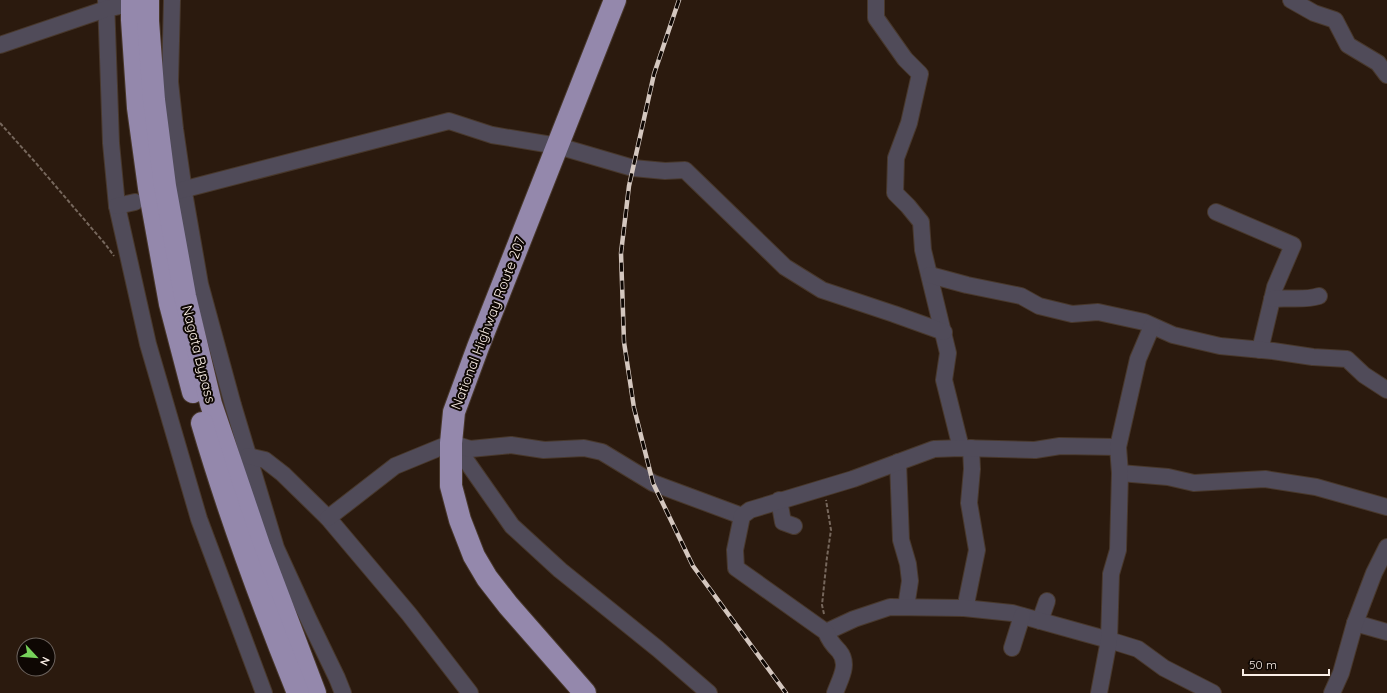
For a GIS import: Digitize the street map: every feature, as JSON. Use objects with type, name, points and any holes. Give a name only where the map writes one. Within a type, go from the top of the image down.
[{"type":"highway","name":"Nagata Bypass","points":[[148,0],[148,21],[154,100],[165,186],[185,296],[211,404],[260,548],[326,684]]},
{"type":"highway","name":"National Highway Route 207","points":[[585,693],[508,605],[487,578],[474,556],[460,520],[451,486],[451,443],[454,412],[521,235],[558,146],[615,0]]},
{"type":"highway","name":"Nagata Bypass","points":[[116,4],[132,20],[138,108],[148,188],[170,304],[197,407],[244,555],[298,693]]},
{"type":"street","points":[[172,0],[170,82],[179,190],[200,284],[248,456],[276,548],[308,618],[326,684],[343,693]]},
{"type":"street","points":[[876,0],[876,18],[905,59],[920,74],[909,123],[896,158],[896,192],[921,222],[923,250],[948,353],[944,380],[972,470],[969,503],[977,550],[967,599],[967,608]]},
{"type":"street","points":[[1291,0],[1314,13],[1335,20],[1348,45],[1378,63],[1387,74]]},
{"type":"street","points":[[0,45],[116,4],[111,143],[117,206],[148,344],[199,519],[264,693]]},
{"type":"street","points":[[179,190],[449,121],[492,135],[558,146],[633,168],[665,171],[685,170],[785,267],[822,290],[944,332]]},
{"type":"street","points":[[117,206],[135,202]]},
{"type":"street","points":[[1216,212],[1293,245],[1275,287],[1260,350]]},
{"type":"street","points":[[930,275],[967,285],[1021,296],[1039,306],[1072,314],[1098,312],[1144,322],[1173,334],[1220,346],[1312,357],[1347,359],[1364,375],[1387,390]]},
{"type":"street","points":[[1272,299],[1309,299],[1319,296]]},
{"type":"street","points":[[1100,693],[1109,640],[1112,574],[1118,550],[1120,473],[1118,447],[1138,359],[1152,326]]},
{"type":"street","points":[[328,518],[395,466],[451,443],[470,449],[511,445],[544,450],[584,448],[602,452],[653,483],[742,516]]},
{"type":"street","points":[[451,443],[465,459],[512,526],[560,570],[658,649],[709,693]]},
{"type":"street","points":[[834,693],[845,664],[842,655],[829,640],[826,632],[736,568],[735,550],[742,516],[750,510],[779,500],[853,479],[934,449],[966,448],[1035,450],[1060,446],[1118,447]]},
{"type":"street","points":[[248,456],[265,460],[328,518],[409,614],[470,693]]},
{"type":"street","points":[[898,462],[901,540],[908,564],[910,581],[906,607]]},
{"type":"street","points":[[1120,473],[1168,477],[1194,483],[1265,479],[1316,487],[1387,507]]},
{"type":"street","points":[[779,500],[783,522],[794,526]]},
{"type":"street","points":[[1332,693],[1341,673],[1355,623],[1374,573],[1387,547]]},
{"type":"street","points":[[1040,621],[1047,601]]},
{"type":"street","points":[[826,632],[854,619],[890,607],[967,608],[1012,614],[1138,649],[1164,668],[1214,693]]},
{"type":"street","points":[[1012,648],[1022,616]]},
{"type":"street","points":[[1355,623],[1387,632]]},
{"type":"path","points":[[0,123],[101,239],[115,258]]},
{"type":"path","points":[[824,487],[831,530],[822,605],[826,632]]},
{"type":"railway","points":[[679,0],[654,74],[629,186],[621,253],[624,342],[634,408],[653,483],[693,566],[786,693]]}]
